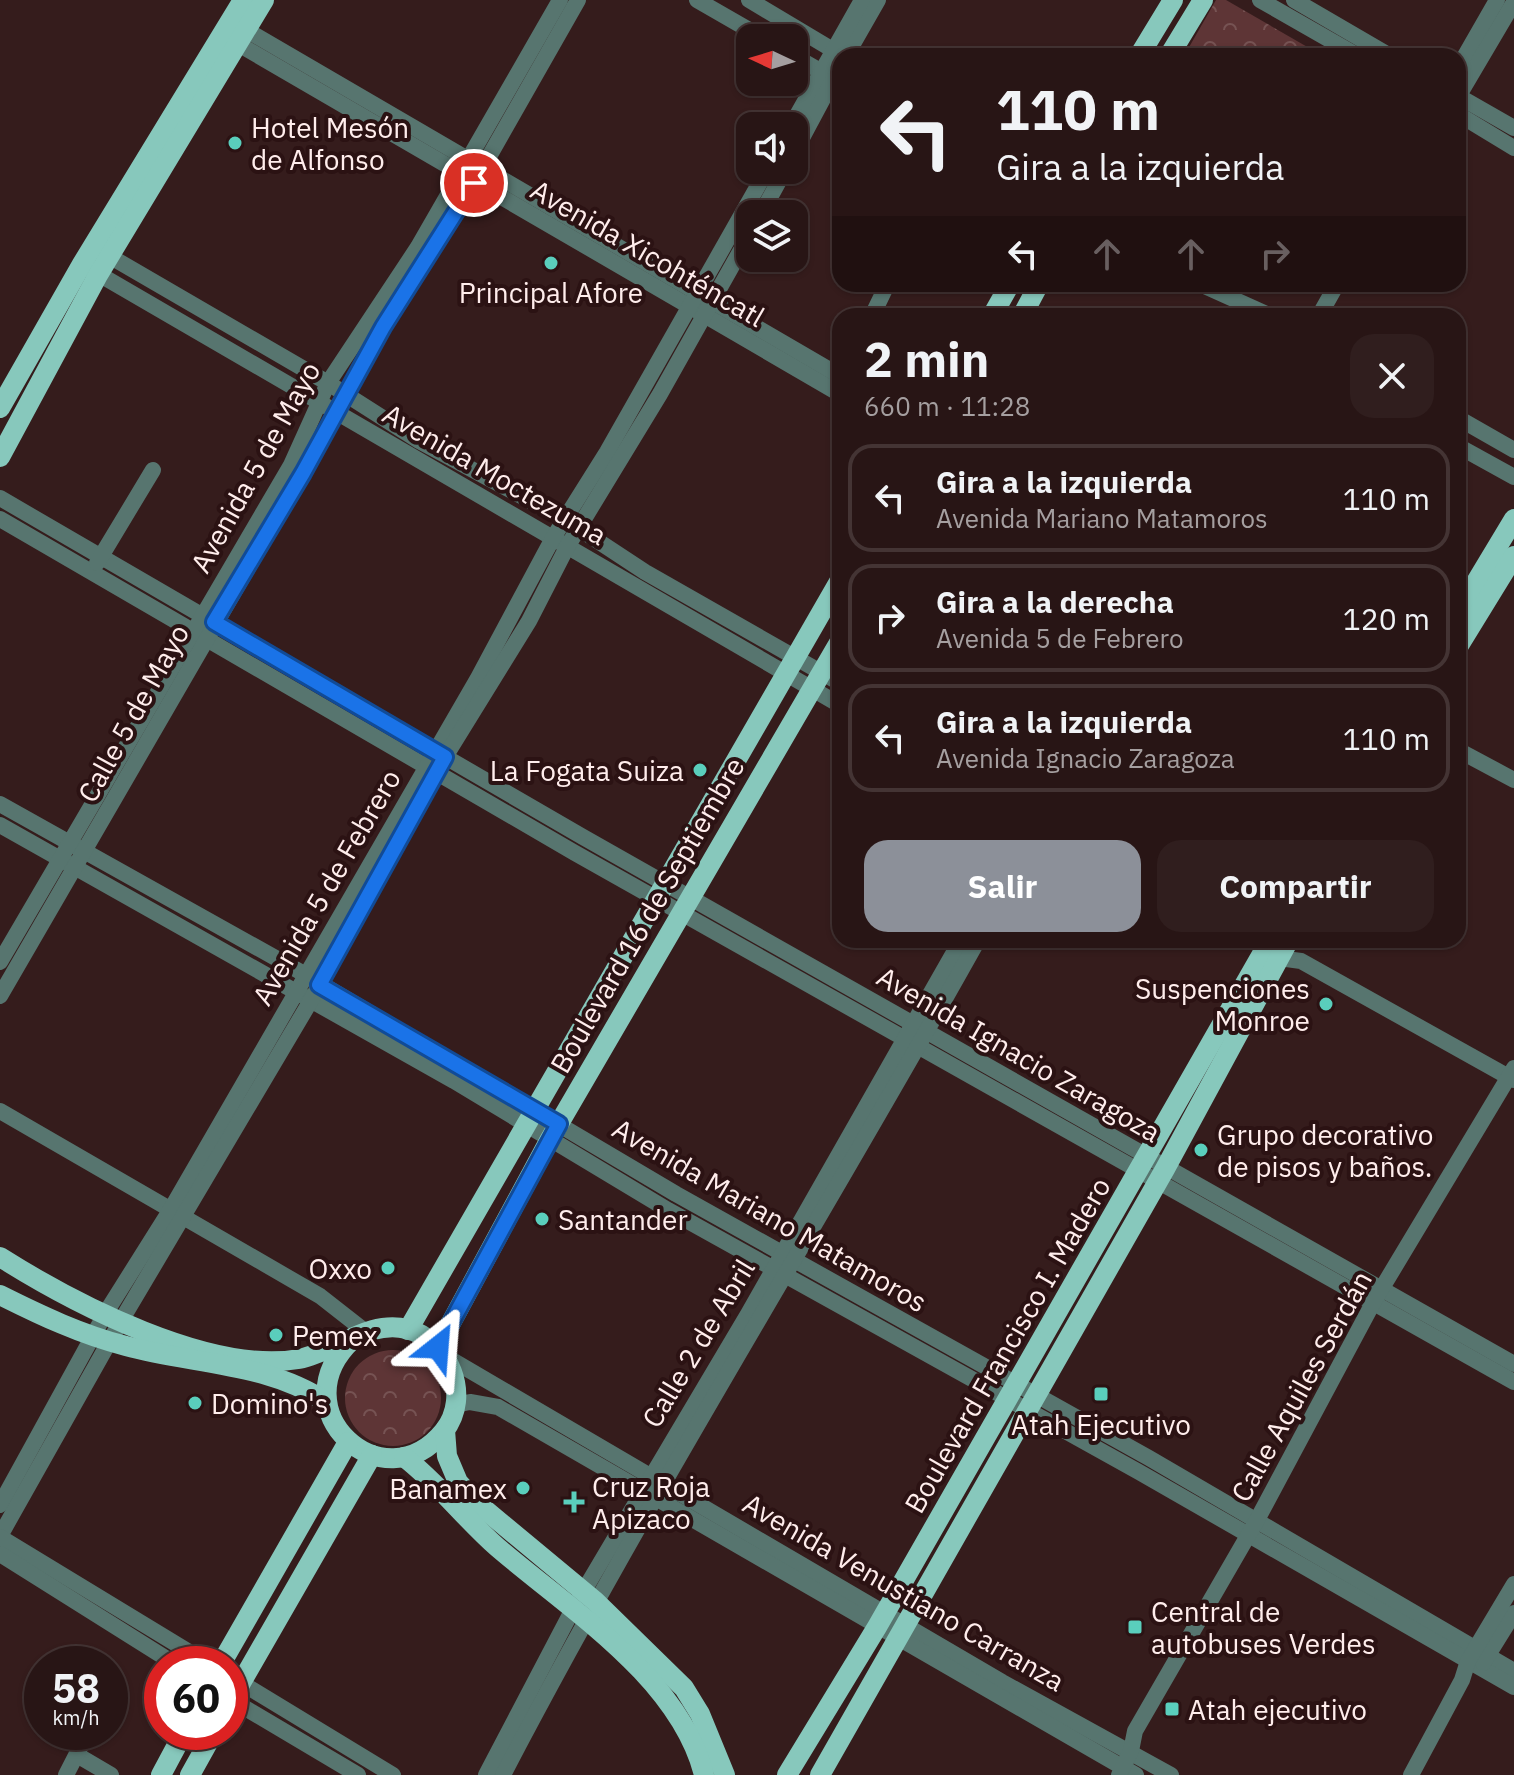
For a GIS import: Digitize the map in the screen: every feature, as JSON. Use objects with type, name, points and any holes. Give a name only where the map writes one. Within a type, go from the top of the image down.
[{"type":"main road","points":[[235,33],[243,0]]},
{"type":"main road","points":[[0,408],[96,260],[235,33],[264,0]]},
{"type":"main road","points":[[1144,48],[1173,0]]},
{"type":"main road","points":[[1174,48],[1203,0]]},
{"type":"main road","points":[[0,457],[96,260]]},
{"type":"main road","points":[[1466,599],[1514,519]]},
{"type":"main road","points":[[1466,634],[1514,556]]},
{"type":"main road","name":"Boulevard 16 de Septiembre","points":[[408,1330],[664,891],[832,594]]},
{"type":"main road","name":"Boulevard 16 de Septiembre","points":[[441,1351],[554,1132],[684,903],[825,682],[832,663]]},
{"type":"main road","name":"Boulevard Francisco I. Madero","points":[[787,1775],[1273,948]]},
{"type":"main road","name":"Boulevard Francisco I. Madero","points":[[820,1775],[1161,1176],[1273,948]]},
{"type":"main road","points":[[0,1257],[40,1282],[113,1317],[222,1355],[259,1361],[297,1359],[380,1328],[408,1330],[441,1351],[456,1388],[455,1405],[445,1430],[427,1448],[404,1457],[372,1455],[348,1442],[338,1430],[326,1402],[326,1388],[334,1361],[359,1336]]},
{"type":"main road","points":[[0,1295],[101,1339],[281,1377],[299,1383],[326,1402]]},
{"type":"main road","points":[[445,1430],[447,1456],[458,1482],[477,1503],[584,1605],[684,1688],[700,1714],[725,1775]]},
{"type":"main road","points":[[231,1646],[348,1442]]},
{"type":"main road","points":[[248,1665],[372,1455]]},
{"type":"main road","points":[[404,1457],[495,1545],[584,1605],[682,1720],[704,1775]]},
{"type":"main road","points":[[161,1775],[174,1750]]},
{"type":"main road","points":[[190,1775],[204,1750]]},
{"type":"street","points":[[554,28],[560,0]]},
{"type":"street","name":"Calle 5 de Mayo","points":[[0,996],[32,925],[73,860],[207,619],[344,394],[377,323],[424,251],[554,28],[578,0]]},
{"type":"street","points":[[697,0],[739,24]]},
{"type":"street","points":[[749,0],[832,49]]},
{"type":"street","points":[[843,48],[862,0]]},
{"type":"street","points":[[845,48],[878,0]]},
{"type":"street","points":[[1260,0],[1344,48]]},
{"type":"street","points":[[1294,0],[1376,48]]},
{"type":"street","points":[[1466,79],[1493,23],[1497,0]]},
{"type":"street","points":[[1466,58],[1514,2]]},
{"type":"street","name":"Avenida Xicohténcatl","points":[[235,33],[768,342],[832,383]]},
{"type":"street","points":[[808,63],[832,75]]},
{"type":"street","points":[[803,112],[832,76]]},
{"type":"street","points":[[808,125],[832,77]]},
{"type":"street","points":[[1466,101],[1514,128]]},
{"type":"street","points":[[1466,119],[1514,148]]},
{"type":"street","name":"Avenida 5 de Febrero","points":[[0,1537],[48,1434],[113,1317],[178,1214],[522,617],[560,542],[613,457],[660,394],[703,304],[736,246]]},
{"type":"street","name":"Avenida Moctezuma","points":[[96,260],[227,324],[328,383],[483,500],[560,542],[641,580],[790,666],[825,682]]},
{"type":"street","name":"Avenida Moctezuma","points":[[96,260],[219,344],[319,401],[415,449],[494,482],[572,524],[641,580]]},
{"type":"street","points":[[1218,292],[1253,308]]},
{"type":"street","name":"Avenida 5 de Febrero","points":[[613,457],[644,385],[703,304]]},
{"type":"street","name":"Avenida 5 de Mayo","points":[[297,469],[328,383],[377,323]]},
{"type":"street","points":[[219,344],[227,324]]},
{"type":"street","points":[[644,385],[660,394]]},
{"type":"street","points":[[1466,423],[1514,450]]},
{"type":"street","points":[[1466,450],[1514,477]]},
{"type":"street","points":[[91,572],[153,470]]},
{"type":"street","points":[[483,500],[494,482]]},
{"type":"street","name":"Avenida Ignacio Zaragoza","points":[[0,498],[207,619],[436,762]]},
{"type":"street","name":"Avenida Ignacio Zaragoza","points":[[0,519],[199,634],[516,807],[583,837],[664,891],[910,1042],[1008,1097],[1143,1164]]},
{"type":"street","points":[[1466,754],[1514,780]]},
{"type":"street","points":[[69,843],[121,773]]},
{"type":"street","name":"Avenida Mariano Matamoros","points":[[0,804],[69,843],[73,860],[302,998],[458,1073]]},
{"type":"street","name":"Avenida Ignacio Zaragoza","points":[[516,807],[575,853],[664,891]]},
{"type":"street","name":"Avenida Mariano Matamoros","points":[[0,825],[199,915],[312,980],[532,1118],[668,1210],[785,1263]]},
{"type":"street","points":[[575,853],[583,837]]},
{"type":"street","name":"Avenida Ignacio Zaragoza","points":[[684,903],[919,1026],[1016,1081],[1161,1176],[1502,1363],[1514,1382]]},
{"type":"street","points":[[190,932],[199,915]]},
{"type":"street","points":[[0,962],[32,925]]},
{"type":"street","points":[[1281,948],[1512,1075]]},
{"type":"street","name":"Calle 2 de Abril","points":[[486,1775],[519,1729],[651,1486],[754,1318],[961,949]]},
{"type":"street","name":"Calle Aquiles Serdán","points":[[1118,1771],[1125,1747],[1248,1537],[1377,1297],[1512,1075]]},
{"type":"street","points":[[1008,1097],[1016,1081]]},
{"type":"street","points":[[0,1111],[320,1296],[359,1336]]},
{"type":"street","name":"Avenida Mariano Matamoros","points":[[554,1132],[676,1194],[863,1308],[926,1354],[1012,1392]]},
{"type":"street","points":[[668,1210],[676,1194]]},
{"type":"street","name":"Avenida Mariano Matamoros","points":[[863,1308],[936,1339],[1012,1392],[1248,1537],[1368,1595]]},
{"type":"street","points":[[926,1354],[936,1339]]},
{"type":"street","name":"Avenida Venustiano Carranza","points":[[441,1351],[758,1558],[881,1619]]},
{"type":"street","name":"Avenida Venustiano Carranza","points":[[455,1405],[470,1402],[498,1407],[766,1541],[881,1619],[998,1688],[1118,1771]]},
{"type":"street","name":"Avenida Mariano Matamoros","points":[[1031,1403],[1257,1520],[1368,1595],[1477,1658],[1514,1687]]},
{"type":"street","name":"Avenida 5 de Febrero","points":[[0,1505],[48,1434]]},
{"type":"street","points":[[0,1537],[151,1646]]},
{"type":"street","points":[[758,1558],[766,1541]]},
{"type":"street","points":[[0,1554],[174,1646]]},
{"type":"street","points":[[1477,1658],[1514,1584]]},
{"type":"street","points":[[1411,1775],[1462,1680],[1514,1613]]},
{"type":"street","name":"Avenida Mariano Matamoros","points":[[1477,1658],[1514,1671]]},
{"type":"street","name":"Avenida Venustiano Carranza","points":[[998,1688],[1125,1747],[1171,1775]]},
{"type":"street","points":[[248,1700],[356,1753],[393,1775]]},
{"type":"street","points":[[248,1703],[353,1772],[356,1753]]},
{"type":"street","name":"Calle 2 de Abril","points":[[503,1775],[519,1729]]},
{"type":"street","points":[[66,1775],[79,1750]]},
{"type":"street","points":[[77,1755],[111,1775]]},
{"type":"green space","points":[[1216,0],[1226,0],[1309,48],[1189,48]]},
{"type":"green space","points":[[393,1350],[411,1353],[427,1364],[438,1380],[441,1398],[438,1416],[427,1432],[411,1443],[393,1446],[375,1443],[359,1432],[348,1416],[345,1398],[348,1380],[359,1364],[375,1353]]},
{"type":"place","name":"Hotel Mesón de Alfonso","points":[[235,143]]},
{"type":"place","name":"Principal Afore","points":[[551,263]]},
{"type":"place","name":"La Fogata Suiza","points":[[700,770]]},
{"type":"place","name":"Suspenciones Monroe","points":[[1326,1004]]},
{"type":"place","name":"Grupo decorativo de pisos y baños.","points":[[1201,1150]]},
{"type":"place","name":"Santander","points":[[542,1219]]},
{"type":"place","name":"Oxxo","points":[[388,1268]]},
{"type":"place","name":"Pemex","points":[[276,1335]]},
{"type":"place","name":"Atah Ejecutivo","points":[[1101,1394]]},
{"type":"place","name":"Domino's","points":[[195,1403]]},
{"type":"place","name":"Banamex","points":[[523,1488]]},
{"type":"place","name":"Cruz Roja Apizaco","points":[[574,1502]]},
{"type":"place","name":"Central de autobuses Verdes","points":[[1135,1627]]},
{"type":"place","name":"Atah ejecutivo","points":[[1172,1709]]},
{"type":"route","points":[[438,1347],[559,1124],[319,985],[445,757],[214,622],[303,473],[335,409],[383,327],[474,183]]}]
